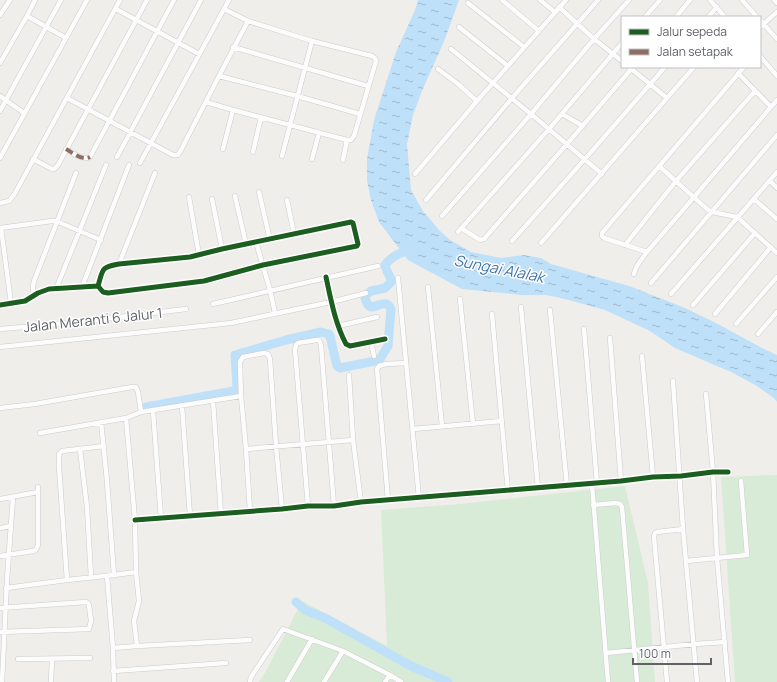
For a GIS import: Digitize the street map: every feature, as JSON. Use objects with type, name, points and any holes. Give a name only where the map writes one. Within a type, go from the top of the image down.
[{"type":"street","points":[[0,15],[10,0]]},
{"type":"street","points":[[0,63],[35,0]]},
{"type":"street","points":[[0,111],[61,0]]},
{"type":"street","points":[[0,158],[87,0]]},
{"type":"street","points":[[0,203],[8,201],[14,195],[120,0]]},
{"type":"street","points":[[33,160],[52,169],[58,165],[146,0]]},
{"type":"street","points":[[66,149],[81,158],[86,159],[90,157],[174,0]]},
{"type":"street","points":[[117,157],[201,0]]},
{"type":"street","points":[[140,163],[228,0]]},
{"type":"street","points":[[502,0],[539,31]]},
{"type":"street","points":[[540,0],[555,12]]},
{"type":"street","points":[[415,174],[566,0]]},
{"type":"street","points":[[426,200],[512,98],[598,0]]},
{"type":"street","points":[[442,216],[531,114],[594,38],[629,0]]},
{"type":"street","points":[[646,16],[660,0]]},
{"type":"street","points":[[677,16],[690,0]]},
{"type":"street","points":[[710,0],[724,16]]},
{"type":"street","points":[[742,0],[756,16]]},
{"type":"street","points":[[774,0],[777,3]]},
{"type":"street","points":[[468,3],[524,48]]},
{"type":"street","points":[[560,7],[577,24],[621,60]]},
{"type":"street","points":[[711,16],[717,8]]},
{"type":"street","points":[[116,9],[199,54]]},
{"type":"street","points":[[206,102],[319,133],[351,140],[354,136],[376,61],[374,57],[312,41],[248,21],[224,9]]},
{"type":"street","points":[[777,12],[761,24],[777,39]]},
{"type":"street","points":[[27,16],[66,38]]},
{"type":"street","points":[[67,98],[173,155],[178,155],[248,21]]},
{"type":"street","points":[[459,27],[508,66]]},
{"type":"street","points":[[282,156],[289,124],[312,41]]},
{"type":"street","points":[[621,44],[549,129],[459,230],[483,240],[583,126],[631,68],[667,98]]},
{"type":"street","points":[[233,48],[368,86]]},
{"type":"street","points":[[451,49],[602,174]]},
{"type":"street","points":[[761,57],[777,76]]},
{"type":"street","points":[[512,242],[664,68]]},
{"type":"street","points":[[541,243],[693,68]]},
{"type":"street","points":[[647,252],[604,238],[602,233],[743,68]]},
{"type":"street","points":[[438,69],[477,101]]},
{"type":"street","points":[[738,73],[771,107]]},
{"type":"street","points":[[218,76],[360,114]]},
{"type":"street","points":[[625,245],[676,181],[755,90]]},
{"type":"street","points":[[0,96],[24,113]]},
{"type":"street","points":[[634,274],[636,267],[647,252],[777,100]]},
{"type":"street","points":[[223,148],[233,110]]},
{"type":"street","points":[[562,114],[583,126]]},
{"type":"street","points":[[252,152],[261,117]]},
{"type":"street","points":[[312,159],[319,133]]},
{"type":"street","points":[[651,283],[777,135]]},
{"type":"street","points":[[343,160],[347,140]]},
{"type":"street","points":[[56,289],[106,165]]},
{"type":"street","points":[[82,287],[130,165]]},
{"type":"street","points":[[659,166],[707,209],[712,212],[737,217],[777,253]]},
{"type":"street","points":[[671,294],[777,172]]},
{"type":"street","points":[[33,296],[34,281],[56,221],[76,173]]},
{"type":"street","points":[[119,264],[155,173]]},
{"type":"street","points":[[770,181],[777,188]]},
{"type":"street","points":[[259,192],[270,240]]},
{"type":"street","points":[[235,196],[246,244]]},
{"type":"street","points":[[189,197],[198,254]]},
{"type":"street","points":[[212,199],[222,249]]},
{"type":"street","points":[[754,199],[777,219]]},
{"type":"street","points":[[287,200],[294,234]]},
{"type":"street","points":[[11,303],[1,228],[56,221],[101,240]]},
{"type":"street","points":[[352,222],[358,245],[263,265],[204,281],[108,293],[103,292],[98,286],[102,273],[106,267],[119,264],[190,257],[198,254],[352,222]]},
{"type":"street","points":[[693,305],[755,233]]},
{"type":"street","points":[[256,242],[275,313]]},
{"type":"street","points":[[715,314],[771,247]]},
{"type":"street","points":[[213,304],[378,266]]},
{"type":"street","points":[[326,277],[331,302],[340,333],[348,345],[385,339]]},
{"type":"street","points":[[736,324],[777,277]]},
{"type":"street","points":[[398,278],[419,498]]},
{"type":"street","points":[[0,305],[25,301],[41,291],[98,286]]},
{"type":"street","points":[[428,287],[442,426]]},
{"type":"street","points":[[0,347],[231,323],[366,293]]},
{"type":"street","points":[[460,299],[473,424]]},
{"type":"street","points":[[521,307],[538,488]]},
{"type":"street","name":"Jalan Meranti 6 Jalur 1","points":[[0,329],[70,323],[186,309]]},
{"type":"street","points":[[550,310],[567,486]]},
{"type":"street","points":[[758,334],[777,312]]},
{"type":"street","points":[[492,314],[508,490]]},
{"type":"street","points":[[338,326],[377,317]]},
{"type":"street","points":[[584,329],[594,483],[593,505],[608,682]]},
{"type":"street","points":[[610,338],[621,481]]},
{"type":"street","points":[[308,506],[295,350],[298,343],[319,340],[321,345],[334,506]]},
{"type":"street","points":[[371,342],[374,356]]},
{"type":"street","points":[[250,511],[241,396],[240,362],[242,359],[247,357],[264,353],[268,354],[270,359],[282,509]]},
{"type":"street","points":[[642,356],[653,477]]},
{"type":"street","points":[[388,500],[378,369],[379,366],[386,364],[406,362]]},
{"type":"street","points":[[349,375],[353,440],[361,502]]},
{"type":"street","points":[[673,380],[686,561],[695,644],[697,682]]},
{"type":"street","points":[[0,408],[35,404],[136,387],[141,412]]},
{"type":"street","points":[[706,394],[717,558],[728,682]]},
{"type":"street","points":[[40,433],[126,418],[141,412],[241,396]]},
{"type":"street","points":[[213,401],[221,514]]},
{"type":"street","points":[[182,406],[190,516]]},
{"type":"street","points":[[153,410],[161,518]]},
{"type":"street","points":[[126,418],[135,520],[136,572],[139,601],[134,621],[137,646]]},
{"type":"street","points":[[413,429],[502,421]]},
{"type":"street","points":[[100,422],[104,446],[114,575]]},
{"type":"street","points":[[246,449],[353,440]]},
{"type":"street","points":[[67,580],[59,454],[62,451],[104,446]]},
{"type":"street","points":[[80,449],[87,507],[91,577]]},
{"type":"street","points":[[135,520],[308,506],[334,506],[361,502],[567,486],[712,472],[728,472]]},
{"type":"street","points":[[686,561],[747,554],[741,481]]},
{"type":"street","points":[[0,556],[36,550],[38,545],[38,486]]},
{"type":"street","points":[[0,499],[38,492]]},
{"type":"street","points":[[2,682],[2,608],[6,588],[13,497]]},
{"type":"street","points":[[593,505],[616,503],[620,504],[622,507],[637,682]]},
{"type":"street","points":[[0,528],[11,526]]},
{"type":"street","points":[[667,682],[655,535],[657,532],[684,529]]},
{"type":"street","points":[[6,588],[136,572]]},
{"type":"street","points":[[107,576],[113,648],[114,682]]},
{"type":"street","points":[[2,608],[86,602],[88,603],[91,621],[89,629],[2,632]]},
{"type":"street","points":[[250,682],[251,677],[283,629],[342,651],[401,682]]},
{"type":"street","points":[[287,682],[312,639]]},
{"type":"street","points":[[113,648],[250,640]]},
{"type":"street","points":[[606,653],[725,642]]},
{"type":"street","points":[[324,682],[342,651]]},
{"type":"street","points":[[18,659],[90,658]]},
{"type":"street","points":[[51,682],[52,659]]},
{"type":"street","points":[[113,671],[226,663]]},
{"type":"street","points":[[385,682],[390,675]]},
{"type":"green space","points":[[777,475],[777,682],[735,682],[721,477]]},
{"type":"green space","points":[[625,486],[648,583],[655,682],[259,682],[302,601],[387,646],[381,510],[460,504]]},
{"type":"water","name":"Sungai Alalak","points":[[418,0],[459,0],[445,39],[413,115],[407,144],[411,190],[423,211],[439,230],[450,240],[471,252],[501,258],[524,255],[541,258],[551,264],[629,286],[685,308],[714,322],[777,355],[777,402],[774,398],[757,386],[731,372],[675,348],[650,331],[605,310],[546,295],[522,295],[462,289],[408,260],[379,222],[371,200],[367,181],[367,159],[374,120],[396,52]]},
{"type":"waterway","points":[[146,407],[234,391],[237,389],[235,355],[286,340],[321,332],[329,334],[337,366],[340,368],[380,359],[388,346],[391,309],[387,304],[371,307],[368,305],[365,298],[371,291],[385,288],[391,282],[385,265],[398,254],[413,250]]},
{"type":"waterway","points":[[296,602],[305,610],[325,618],[411,666],[448,682]]},
{"type":"marked path","points":[[66,149],[81,157],[90,157]]},
{"type":"cycle path","points":[[0,305],[25,301],[38,293],[49,289],[98,286],[103,292],[108,293],[204,281],[263,265],[357,246],[358,244],[353,223],[351,222],[190,257],[109,266],[102,272],[98,286]]},
{"type":"cycle path","points":[[326,277],[336,320],[346,344],[350,346],[385,339]]},
{"type":"cycle path","points":[[135,520],[308,506],[334,506],[361,502],[621,481],[653,477],[681,476],[713,472],[728,472]]}]
